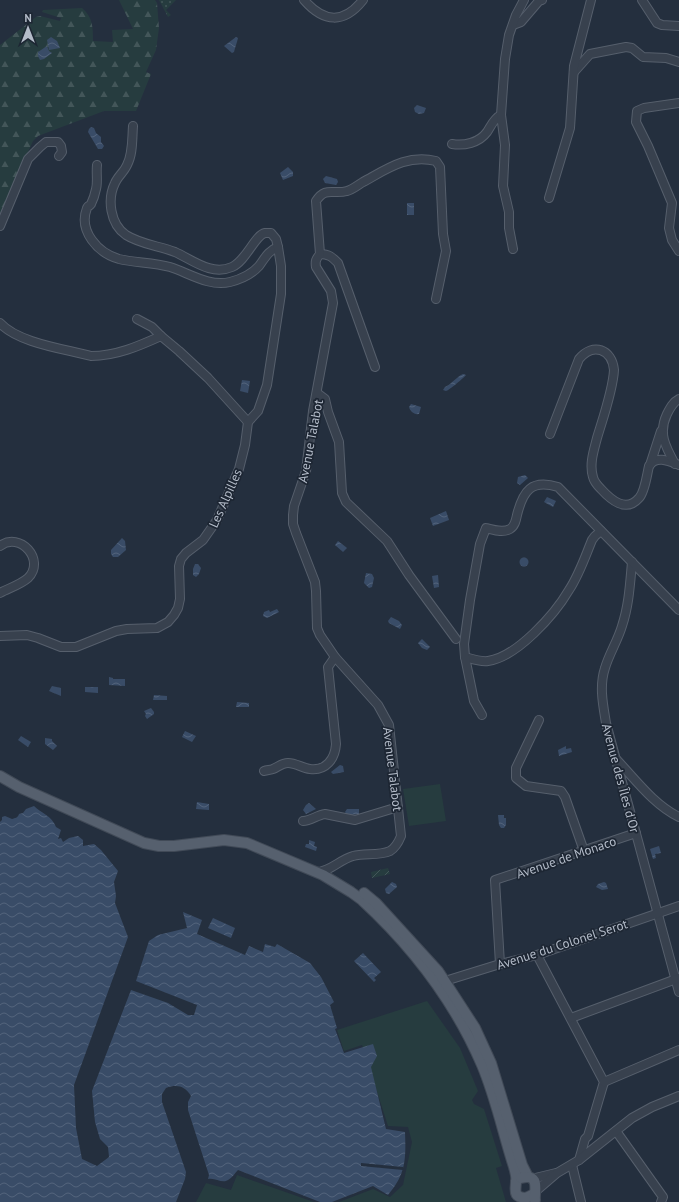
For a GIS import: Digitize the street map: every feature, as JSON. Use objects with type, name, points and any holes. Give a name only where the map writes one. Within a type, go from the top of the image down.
[{"type":"main road","points":[[0,768],[21,781],[146,836],[160,840],[173,841],[224,833],[237,834],[260,841],[327,870],[355,886],[376,904],[422,952],[441,983],[482,1066],[511,1157],[517,1182],[515,1190],[524,1200],[535,1196],[536,1184],[529,1178],[522,1164],[484,1046],[476,1028],[441,983],[371,908],[351,892],[333,880],[316,872],[258,847],[237,841],[224,840],[174,846],[160,846],[144,843],[19,787],[0,776]]},
{"type":"main road","points":[[517,1182],[523,1177],[529,1178]]},
{"type":"street","points":[[304,0],[310,7],[322,15],[337,18],[350,13],[363,0]]},
{"type":"street","points":[[513,249],[509,228],[509,212],[503,186],[505,145],[501,115],[505,59],[509,35],[516,15],[524,0]]},
{"type":"street","points":[[513,25],[521,22],[542,0]]},
{"type":"street","points":[[549,198],[570,128],[574,66],[591,0]]},
{"type":"street","points":[[642,0],[657,23],[662,25],[679,26]]},
{"type":"street","points":[[574,72],[590,54],[626,47],[632,48],[643,57],[666,58],[679,62]]},
{"type":"street","points":[[679,103],[644,108],[637,111],[636,116],[636,122],[648,146],[672,203],[669,228],[672,240],[679,251]]},
{"type":"street","points":[[452,144],[470,144],[476,141],[485,135],[492,123],[501,115]]},
{"type":"street","name":"Les Alpilles","points":[[0,636],[27,635],[62,647],[76,647],[116,631],[157,628],[168,622],[174,616],[180,599],[179,566],[181,559],[186,553],[203,540],[218,520],[239,469],[245,445],[248,422],[258,411],[267,386],[281,294],[281,266],[276,239],[272,233],[265,233],[259,236],[242,260],[232,267],[222,270],[209,269],[177,253],[137,241],[118,228],[111,209],[111,192],[115,181],[127,165],[131,153],[133,126]]},
{"type":"street","points":[[0,226],[28,159],[46,142],[52,141],[58,142],[61,146],[62,152],[59,156]]},
{"type":"street","points":[[317,393],[333,303],[331,291],[316,267],[316,258],[320,254],[316,201],[320,195],[325,192],[347,192],[398,162],[426,159],[436,161],[440,167],[443,234],[446,251],[436,299]]},
{"type":"street","points":[[97,165],[96,187],[91,204],[87,207],[85,218],[86,226],[92,240],[103,252],[111,256],[119,259],[162,264],[198,279],[220,283],[241,279],[251,274],[268,254],[278,248]]},
{"type":"street","points":[[320,254],[332,256],[338,263],[375,367]]},
{"type":"street","points":[[137,319],[152,327],[179,351],[208,378],[248,422]]},
{"type":"street","points":[[0,323],[6,330],[28,340],[91,356],[101,356],[122,352],[161,336]]},
{"type":"street","points":[[550,434],[579,359],[584,353],[590,350],[599,350],[608,353],[612,359],[614,376],[591,466],[593,478],[610,498],[619,504],[627,505],[636,501],[642,494],[649,466],[662,428],[670,409],[679,399]]},
{"type":"street","name":"Avenue Talabot","points":[[327,870],[342,860],[355,856],[392,851],[401,836],[389,725],[378,705],[335,657],[320,635],[318,628],[315,582],[293,524],[294,506],[306,471],[313,411],[317,393],[325,399],[338,442],[342,493],[346,502],[388,542],[456,639]]},
{"type":"street","points":[[313,411],[316,407],[320,407],[328,412]]},
{"type":"street","points":[[662,428],[662,434],[667,450],[677,464]]},
{"type":"street","points":[[649,466],[652,462],[658,460],[677,464]]},
{"type":"street","points":[[482,715],[474,701],[464,644],[480,544],[486,528],[500,531],[510,529],[515,523],[524,493],[536,485],[547,484],[558,487],[679,610]]},
{"type":"street","points":[[465,656],[475,660],[487,661],[496,659],[504,656],[528,639],[549,618],[565,597],[577,576],[592,540],[601,531]]},
{"type":"street","points":[[0,546],[10,542],[18,542],[30,551],[34,559],[32,572],[27,578],[0,593]]},
{"type":"street","name":"Avenue des Îles d'Or","points":[[632,562],[626,612],[622,627],[604,669],[602,694],[606,723],[677,978],[679,992]]},
{"type":"street","points":[[264,771],[274,769],[287,763],[310,769],[318,769],[329,764],[333,758],[336,744],[328,667],[335,657]]},
{"type":"street","points":[[539,720],[516,768],[516,778],[526,786],[561,791],[565,798],[584,851]]},
{"type":"street","points":[[616,758],[652,797],[670,812],[679,817]]},
{"type":"street","points":[[304,821],[308,821],[320,814],[354,820],[398,808]]},
{"type":"street","name":"Avenue de Monaco","points":[[500,964],[496,880],[636,833]]},
{"type":"street","points":[[316,872],[323,872],[327,870]]},
{"type":"street","name":"Avenue du Colonel Serot","points":[[441,983],[500,964],[537,955],[679,906]]},
{"type":"street","points":[[537,955],[604,1082],[589,1134],[585,1139],[580,1160]]},
{"type":"street","points":[[571,1018],[677,978]]},
{"type":"street","points":[[604,1082],[679,1050]]},
{"type":"street","points":[[529,1178],[557,1173],[572,1165],[644,1111],[679,1096]]},
{"type":"street","points":[[616,1131],[662,1193],[663,1197],[661,1202]]},
{"type":"street","points":[[589,1134],[597,1146]]},
{"type":"street","points":[[572,1165],[581,1202]]},
{"type":"street","points":[[535,1196],[557,1173]]},
{"type":"green space","points":[[119,0],[155,0],[157,3],[159,28],[156,50],[146,72],[151,74],[136,111],[104,111],[38,136],[33,141],[0,214],[0,45],[36,17],[40,16],[60,21],[61,18],[42,12],[43,10],[82,8],[86,11],[90,19],[93,41],[113,42],[112,30],[133,29]]},
{"type":"green space","points":[[159,0],[176,0],[166,10],[171,15],[168,17]]},
{"type":"green space","points":[[440,784],[446,821],[409,826],[403,789]]},
{"type":"green space","points":[[388,868],[390,874],[372,878],[371,872]]},
{"type":"green space","points":[[427,1001],[460,1048],[478,1091],[472,1100],[474,1104],[484,1109],[502,1166],[496,1168],[506,1202],[339,1202],[373,1189],[390,1197],[403,1185],[412,1142],[408,1127],[388,1126],[362,1045],[344,1051],[337,1030]]},
{"type":"green space","points":[[237,1175],[314,1202],[196,1202],[206,1183],[231,1190]]},
{"type":"water","points":[[51,37],[57,41],[60,48],[49,50],[47,40]]},
{"type":"water","points":[[236,37],[238,40],[234,52],[232,53],[224,46]]},
{"type":"water","points":[[47,46],[49,51],[52,53],[40,60],[38,52]]},
{"type":"water","points":[[417,105],[426,108],[424,113],[419,114],[415,112],[414,108]]},
{"type":"water","points":[[91,127],[94,128],[96,133],[101,137],[101,142],[104,146],[102,149],[98,149],[88,132]]},
{"type":"water","points":[[288,167],[293,172],[293,176],[283,180],[280,173]]},
{"type":"water","points":[[326,176],[337,179],[338,182],[336,185],[325,183],[323,179]]},
{"type":"water","points":[[407,203],[414,203],[414,215],[407,215]]},
{"type":"water","points":[[463,374],[466,375],[456,384],[446,391],[443,390],[445,387]]},
{"type":"water","points":[[242,380],[250,381],[248,393],[240,391]]},
{"type":"water","points":[[411,404],[421,407],[419,414],[415,414],[411,411],[409,407]]},
{"type":"water","points":[[525,475],[528,478],[520,485],[517,483],[518,477]]},
{"type":"water","points":[[547,497],[556,501],[553,507],[544,502]]},
{"type":"water","points":[[446,511],[449,520],[433,526],[430,518]]},
{"type":"water","points":[[122,538],[125,541],[126,550],[118,557],[113,557],[111,550]]},
{"type":"water","points":[[338,541],[347,548],[343,552],[335,545]]},
{"type":"water","points":[[524,557],[529,562],[524,567],[519,562]]},
{"type":"water","points":[[195,564],[198,564],[201,568],[196,577],[193,575]]},
{"type":"water","points":[[366,573],[372,574],[374,578],[372,587],[369,588],[364,583]]},
{"type":"water","points":[[438,575],[439,587],[434,588],[432,576]]},
{"type":"water","points":[[277,609],[279,612],[267,618],[263,616],[264,612],[269,610],[270,612]]},
{"type":"water","points":[[391,617],[399,621],[402,625],[400,629],[389,623],[388,621]]},
{"type":"water","points":[[422,639],[430,647],[427,650],[422,648],[418,643]]},
{"type":"water","points":[[109,677],[113,679],[125,679],[125,686],[109,685]]},
{"type":"water","points":[[52,686],[61,688],[61,696],[49,691]]},
{"type":"water","points":[[85,687],[98,687],[98,693],[85,692]]},
{"type":"water","points":[[154,695],[167,696],[167,700],[153,700]]},
{"type":"water","points":[[237,702],[249,703],[249,707],[236,707]]},
{"type":"water","points":[[151,708],[154,714],[147,719],[144,711]]},
{"type":"water","points":[[185,731],[196,736],[192,742],[182,737]]},
{"type":"water","points":[[21,736],[31,742],[28,747],[18,740]]},
{"type":"water","points":[[45,738],[52,739],[57,746],[53,750],[45,744]]},
{"type":"water","points":[[566,746],[566,749],[571,748],[572,752],[559,756],[558,750]]},
{"type":"water","points":[[340,765],[343,766],[344,772],[333,774],[331,772]]},
{"type":"water","points":[[197,802],[209,804],[209,810],[196,809]]},
{"type":"water","points":[[309,803],[316,809],[306,814],[303,810]]},
{"type":"water","points":[[34,806],[49,817],[56,827],[61,830],[58,839],[61,838],[63,842],[69,838],[78,836],[83,840],[83,846],[94,844],[101,850],[118,871],[114,882],[116,896],[115,903],[128,937],[74,1085],[76,1128],[82,1159],[97,1166],[109,1157],[108,1147],[100,1139],[95,1122],[92,1091],[131,990],[168,1003],[188,1015],[194,1015],[197,1005],[136,981],[149,941],[158,935],[187,928],[183,912],[202,920],[197,934],[245,955],[249,946],[263,952],[265,944],[275,947],[277,944],[310,963],[321,977],[334,1002],[330,1005],[337,1028],[335,1029],[344,1053],[373,1044],[377,1056],[371,1067],[386,1129],[405,1132],[404,1166],[402,1173],[388,1195],[373,1186],[332,1202],[320,1202],[238,1170],[226,1181],[208,1179],[209,1175],[188,1110],[188,1102],[191,1096],[183,1088],[174,1086],[166,1088],[162,1094],[162,1102],[186,1172],[185,1179],[176,1202],[0,1202],[0,822],[2,817],[5,816],[12,819],[15,818],[26,809]]},
{"type":"water","points":[[347,809],[359,809],[359,814],[347,815],[345,812]]},
{"type":"water","points":[[498,815],[504,815],[504,818],[506,818],[506,825],[504,828],[501,828],[499,825]]},
{"type":"water","points":[[309,840],[315,842],[314,846],[317,847],[316,851],[305,847],[306,844],[309,844]]},
{"type":"water","points":[[659,846],[661,853],[655,854],[656,858],[653,859],[650,849]]},
{"type":"water","points":[[392,882],[396,884],[397,887],[389,894],[386,893],[385,889]]},
{"type":"water","points":[[604,882],[606,883],[608,889],[602,890],[596,887],[598,884]]},
{"type":"water","points":[[213,918],[235,928],[231,938],[208,928]]},
{"type":"water","points":[[363,953],[381,972],[374,978],[376,980],[374,982],[354,961]]},
{"type":"pier","points":[[361,1163],[403,1167],[403,1170],[361,1166]]}]
